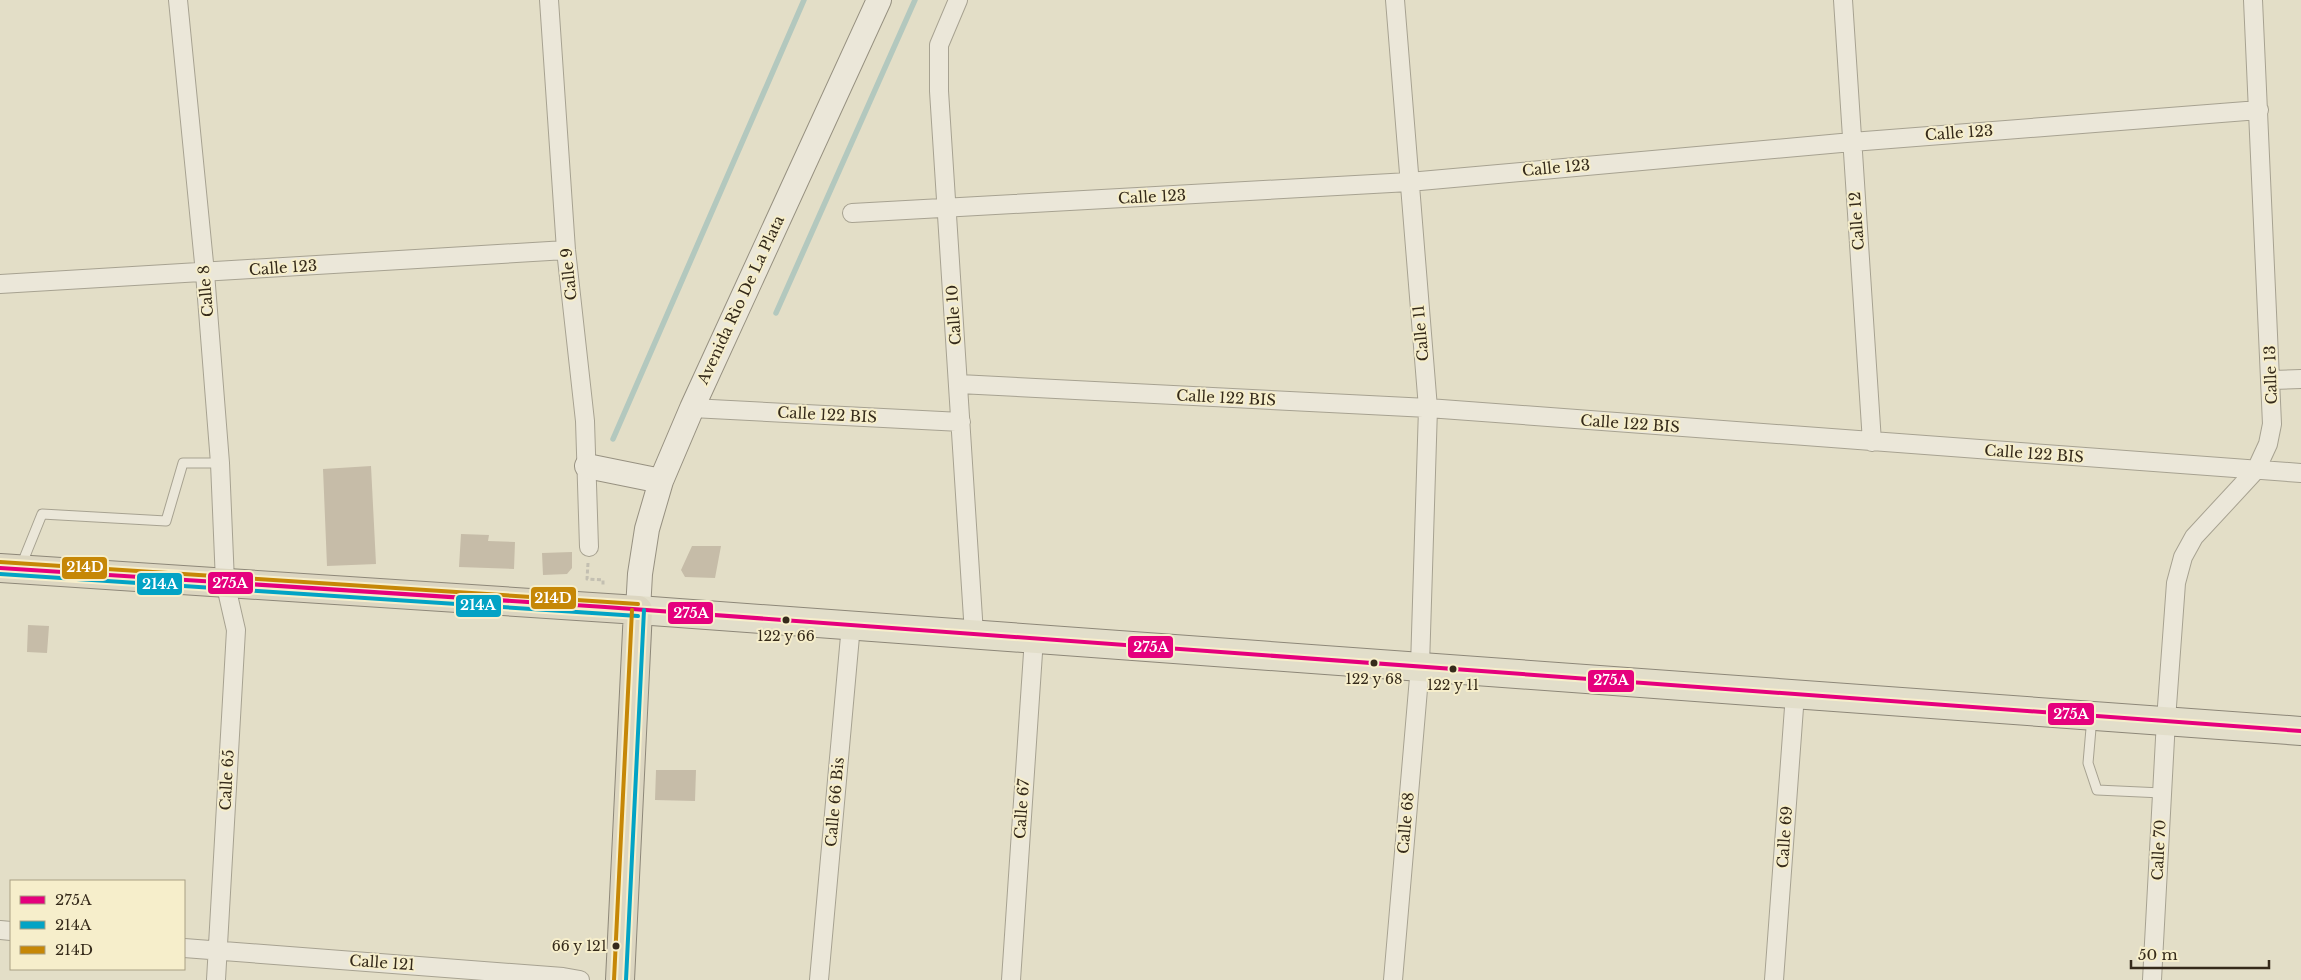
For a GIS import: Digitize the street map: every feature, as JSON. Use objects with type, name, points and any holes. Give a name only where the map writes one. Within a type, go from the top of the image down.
[{"type":"highway","points":[[10,569],[638,610],[620,980]]},
{"type":"main road","name":"Avenida Rìo De La Plata","points":[[638,610],[640,574],[647,528],[661,481],[692,408],[878,0]]},
{"type":"main road","points":[[587,466],[661,481]]},
{"type":"main road","points":[[638,610],[2301,731]]},
{"type":"street","name":"Calle 8","points":[[178,0],[205,273],[220,463],[225,582]]},
{"type":"street","name":"Calle 9","points":[[549,0],[566,250],[584,421],[589,547]]},
{"type":"street","name":"Calle 10","points":[[958,0],[939,45],[939,91],[974,634]]},
{"type":"street","name":"Calle 11","points":[[1395,0],[1428,408],[1420,666]]},
{"type":"street","name":"Calle 12","points":[[1842,0],[1872,442]]},
{"type":"street","name":"Calle 13","points":[[2166,720],[2176,583],[2183,558],[2194,538],[2256,470],[2268,444],[2272,424],[2272,380],[2253,0]]},
{"type":"street","name":"Calle 123","points":[[852,213],[1409,182],[1852,142],[2258,110]]},
{"type":"street","name":"Calle 123","points":[[0,284],[566,250]]},
{"type":"street","points":[[2272,380],[2301,379]]},
{"type":"street","name":"Calle 122 BIS","points":[[959,384],[1428,408],[2301,473]]},
{"type":"street","name":"Calle 122 BIS","points":[[692,408],[961,422]]},
{"type":"street","name":"Calle 65","points":[[216,980],[236,630],[225,582]]},
{"type":"street","name":"Calle 66 Bis","points":[[819,980],[851,625]]},
{"type":"street","name":"Calle 67","points":[[1011,980],[1034,638]]},
{"type":"street","name":"Calle 68","points":[[1393,980],[1420,666]]},
{"type":"street","name":"Calle 69","points":[[1774,980],[1795,694]]},
{"type":"street","name":"Calle 70","points":[[2152,980],[2166,720]]},
{"type":"street","name":"Calle 121","points":[[185,948],[563,977],[580,980]]},
{"type":"lane","points":[[10,569],[42,514],[166,521],[183,463],[220,463]]},
{"type":"lane","points":[[2093,715],[2088,763],[2096,790],[2162,793]]},
{"type":"path","points":[[589,547],[587,579],[603,580],[605,607]]},
{"type":"building","points":[[371,466],[376,564],[327,566],[323,469]]},
{"type":"building","points":[[461,534],[489,535],[488,541],[515,542],[514,569],[459,567]]},
{"type":"building","points":[[692,546],[721,546],[715,578],[685,577],[681,570]]},
{"type":"building","points":[[572,552],[572,568],[567,574],[543,575],[542,553]]},
{"type":"building","points":[[28,625],[49,626],[47,653],[27,652]]},
{"type":"building","points":[[656,770],[696,770],[695,801],[655,800]]},
{"type":"waterway","points":[[613,439],[804,0]]},
{"type":"waterway","points":[[776,313],[915,0]]},
{"type":"transit line","name":"214D","points":[[0,562],[638,604]]},
{"type":"transit line","name":"275A","points":[[0,568],[605,607],[2301,731]]},
{"type":"transit line","name":"214A","points":[[0,574],[638,616]]},
{"type":"transit line","name":"214D","points":[[614,980],[632,610]]},
{"type":"transit line","name":"214A","points":[[626,980],[644,610]]},
{"type":"place","name":"122 y 66","points":[[786,620]]},
{"type":"place","name":"122 y 68","points":[[1374,663]]},
{"type":"place","name":"122 y 11","points":[[1453,669]]},
{"type":"place","name":"66 y 121","points":[[616,946]]}]
